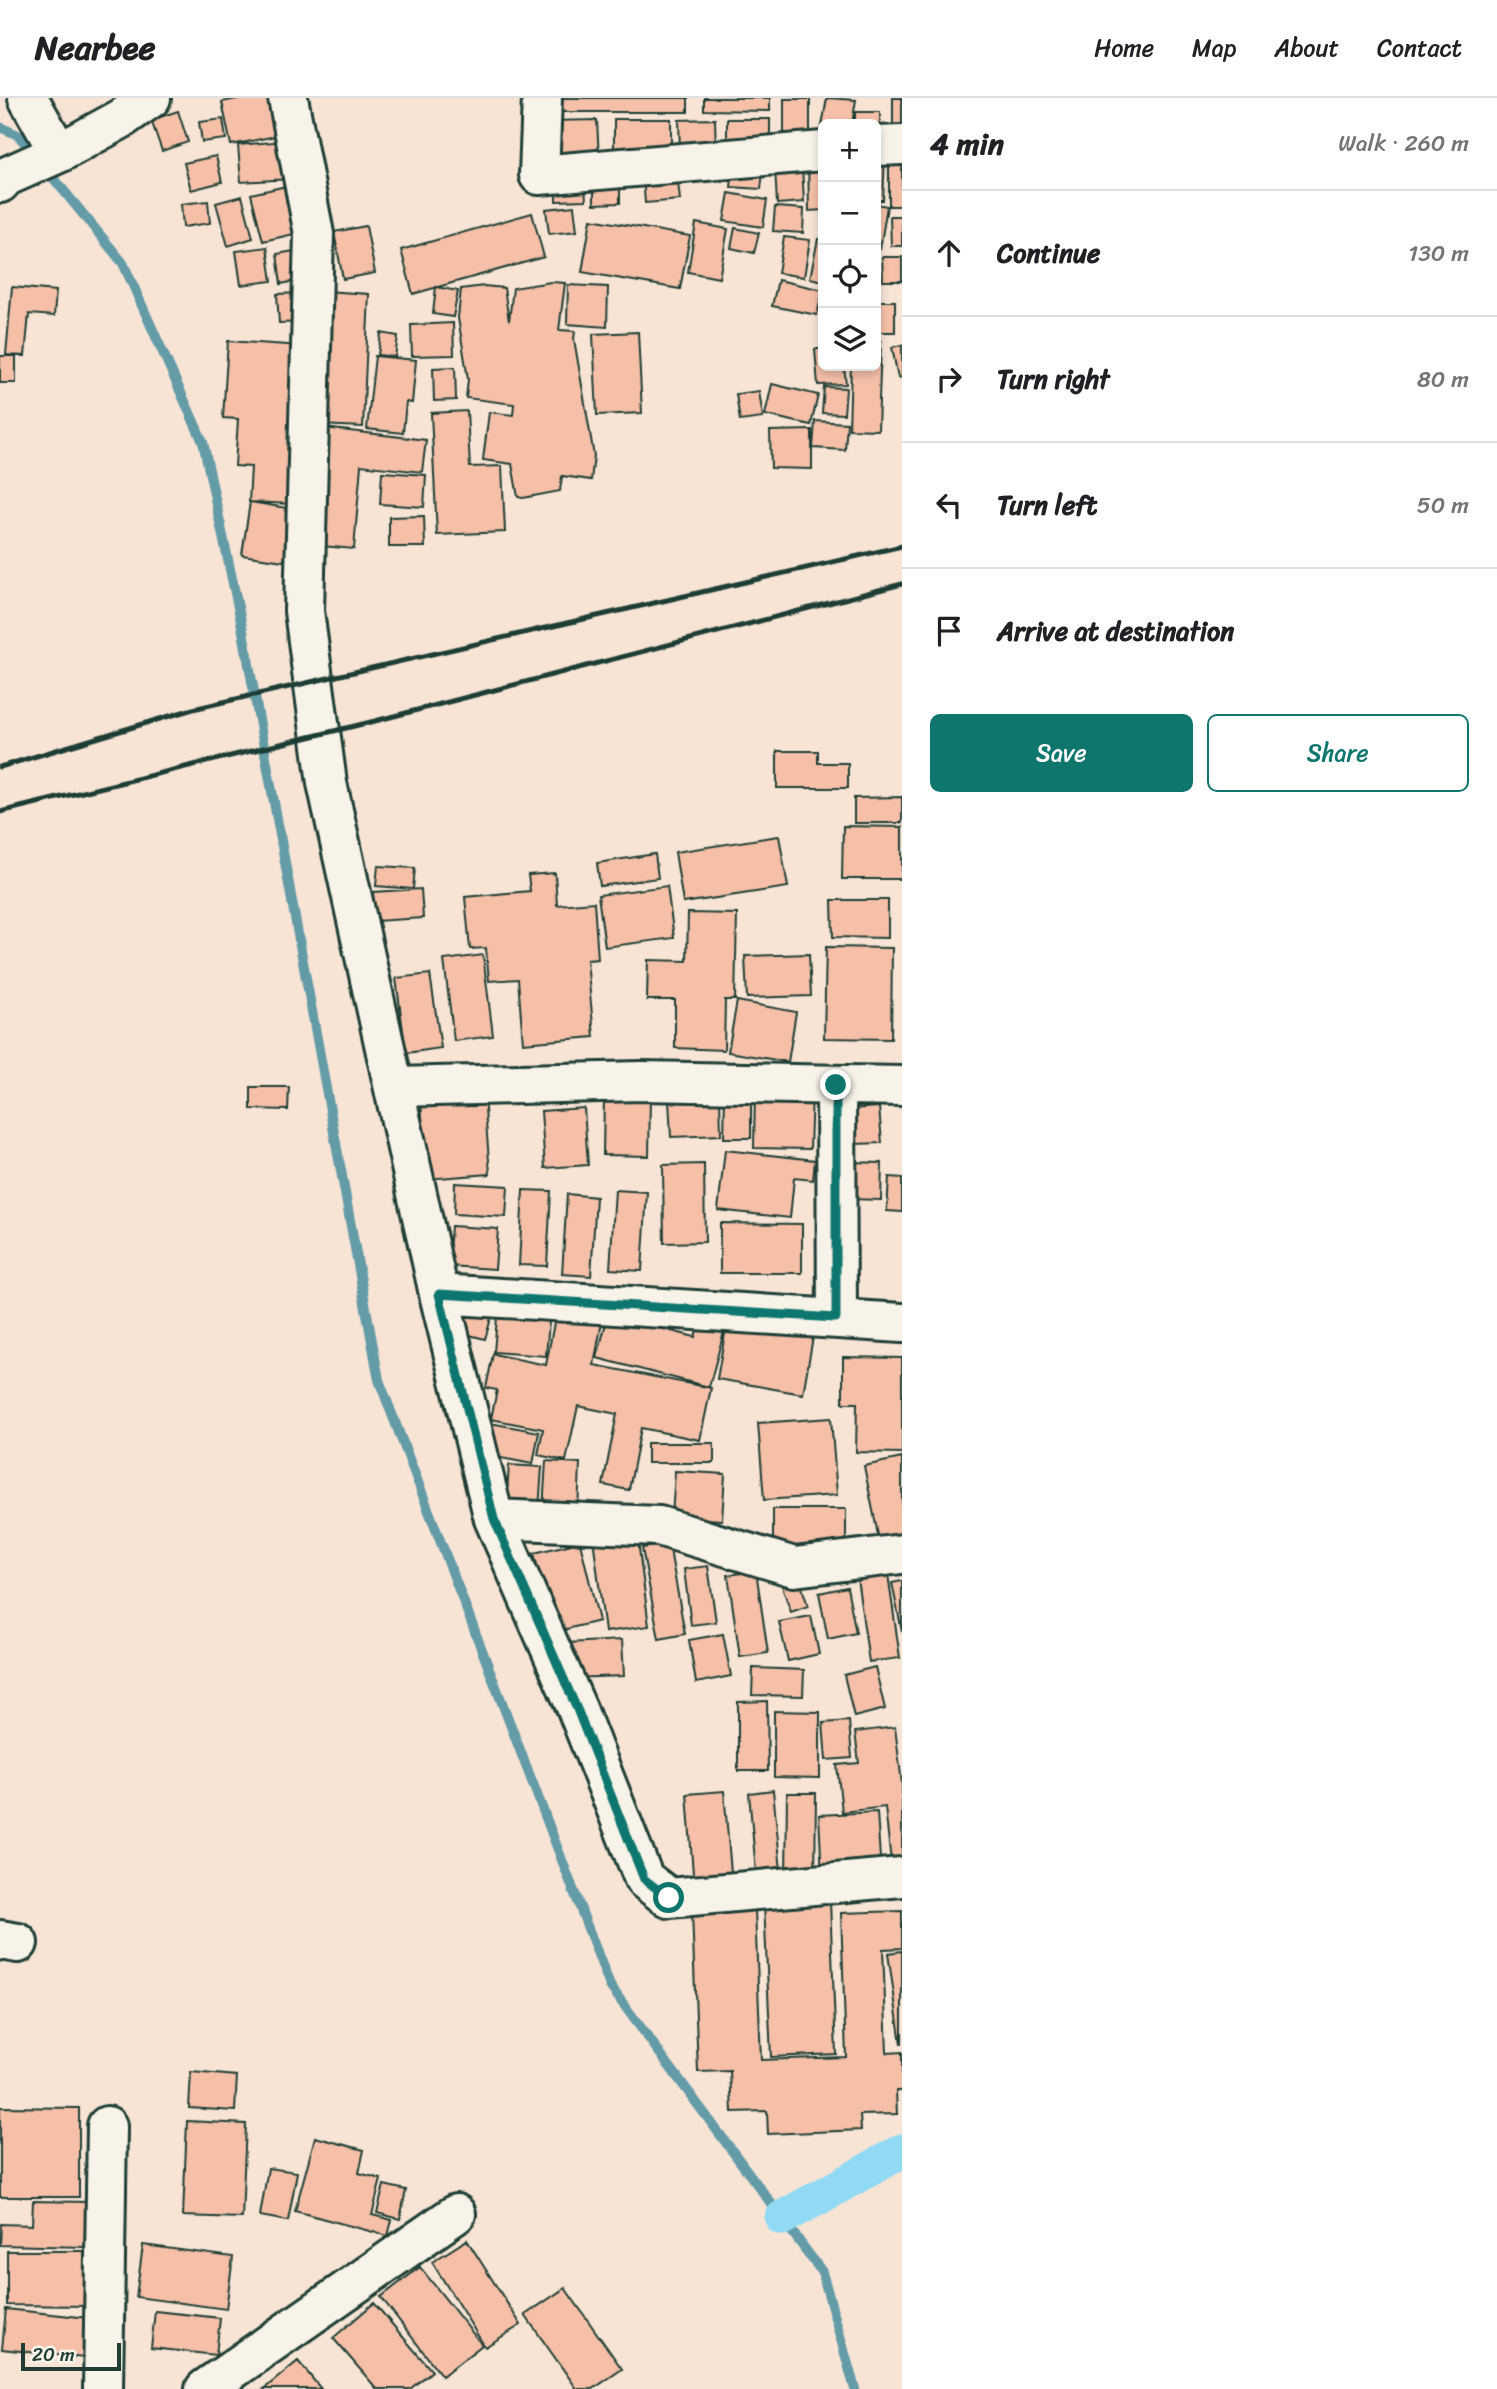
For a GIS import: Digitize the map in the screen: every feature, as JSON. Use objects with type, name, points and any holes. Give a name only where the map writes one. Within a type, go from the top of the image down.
[{"type":"street","points":[[28,98],[52,156]]},
{"type":"street","points":[[2,180],[121,119],[151,98]]},
{"type":"street","points":[[288,98],[314,234],[304,611],[327,783],[439,1294],[494,1519],[577,1709],[644,1879],[669,1898],[902,1877]]},
{"type":"street","points":[[542,98],[539,175],[818,150]]},
{"type":"street","points":[[881,146],[902,145]]},
{"type":"street","points":[[394,1087],[641,1081],[902,1086]]},
{"type":"street","points":[[836,1085],[836,1318]]},
{"type":"street","points":[[439,1294],[902,1323]]},
{"type":"street","points":[[494,1519],[659,1526],[794,1567],[902,1554]]},
{"type":"street","points":[[103,2389],[107,2126]]},
{"type":"street","points":[[205,2389],[456,2214]]},
{"type":"building","points":[[242,98],[273,98],[281,135],[231,145],[222,102]]},
{"type":"building","points":[[550,98],[688,98],[688,112],[550,112]]},
{"type":"building","points":[[704,98],[770,98],[770,111],[704,110]]},
{"type":"building","points":[[827,98],[856,100],[853,119],[823,119]]},
{"type":"building","points":[[893,98],[902,98],[902,126],[893,126]]},
{"type":"building","points":[[784,99],[810,99],[810,142],[784,143]]},
{"type":"building","points":[[178,111],[188,142],[162,151],[151,120]]},
{"type":"building","points":[[855,112],[880,112],[880,119],[855,119]]},
{"type":"building","points":[[223,119],[226,139],[202,142],[199,122]]},
{"type":"building","points":[[614,119],[671,119],[671,158],[614,159]]},
{"type":"building","points":[[715,119],[716,152],[680,152],[679,120]]},
{"type":"building","points":[[727,119],[770,119],[770,147],[727,147]]},
{"type":"building","points":[[597,120],[599,159],[550,161],[548,121]]},
{"type":"building","points":[[286,141],[289,179],[241,182],[238,145]]},
{"type":"building","points":[[889,148],[902,149],[902,206],[889,206]]},
{"type":"building","points":[[881,155],[885,155],[883,200]]},
{"type":"building","points":[[216,156],[222,182],[191,190],[184,163]]},
{"type":"building","points":[[808,157],[818,157],[818,210],[809,211]]},
{"type":"building","points":[[734,162],[764,165],[761,189],[731,187]]},
{"type":"building","points":[[802,166],[804,202],[777,204],[775,168]]},
{"type":"building","points":[[677,173],[680,200],[645,203],[643,176]]},
{"type":"building","points":[[620,179],[620,203],[594,204],[594,181]]},
{"type":"building","points":[[291,185],[303,232],[263,241],[251,194]]},
{"type":"building","points":[[585,185],[586,200],[556,201],[556,186]]},
{"type":"building","points":[[729,193],[767,200],[763,227],[724,221]]},
{"type":"building","points":[[242,196],[253,238],[228,246],[216,203]]},
{"type":"building","points":[[208,201],[210,223],[183,227],[181,204]]},
{"type":"building","points":[[881,205],[887,206],[881,243]]},
{"type":"building","points":[[574,206],[577,231],[549,234],[546,209]]},
{"type":"building","points":[[775,207],[804,209],[803,233],[773,231]]},
{"type":"building","points":[[532,213],[544,257],[413,294],[401,250]]},
{"type":"building","points":[[890,216],[902,216],[902,246],[891,246]]},
{"type":"building","points":[[591,219],[690,236],[680,289],[582,272]]},
{"type":"building","points":[[696,223],[728,229],[719,278],[688,272]]},
{"type":"building","points":[[366,226],[375,273],[343,279],[334,232]]},
{"type":"building","points":[[735,228],[759,233],[754,253],[731,248]]},
{"type":"building","points":[[784,237],[810,240],[804,277],[778,273]]},
{"type":"building","points":[[818,239],[818,280],[810,278]]},
{"type":"building","points":[[267,247],[272,281],[241,285],[236,251]]},
{"type":"building","points":[[300,250],[305,279],[281,284],[277,254]]},
{"type":"building","points":[[882,257],[902,257],[902,281],[883,281]]},
{"type":"building","points":[[778,280],[818,289],[817,315],[772,306]]},
{"type":"building","points":[[551,282],[565,283],[559,330],[575,331],[574,339],[594,456],[591,480],[562,476],[560,491],[523,498],[518,497],[512,464],[483,460],[489,412],[513,415],[514,404],[466,398],[468,379],[458,318],[461,289],[484,286],[504,288],[509,321],[513,288]]},
{"type":"building","points":[[568,285],[608,287],[607,327],[567,324]]},
{"type":"building","points":[[12,287],[56,291],[54,316],[29,314],[25,356],[6,355]]},
{"type":"building","points":[[436,287],[458,291],[453,317],[433,314]]},
{"type":"building","points":[[325,291],[369,294],[363,427],[319,425]]},
{"type":"building","points":[[301,293],[303,322],[279,323],[277,294]]},
{"type":"building","points":[[881,301],[895,301],[895,332],[881,332]]},
{"type":"building","points":[[453,323],[454,355],[412,356],[411,325]]},
{"type":"building","points":[[638,332],[642,413],[597,415],[593,334]]},
{"type":"building","points":[[381,333],[398,336],[395,357],[378,355]]},
{"type":"building","points":[[228,341],[302,346],[292,504],[249,502],[251,467],[235,466],[238,419],[223,418]]},
{"type":"building","points":[[902,345],[902,377],[898,378],[892,347]]},
{"type":"building","points":[[815,349],[818,349],[818,371],[845,371],[846,384],[818,385]]},
{"type":"building","points":[[0,356],[16,356],[16,383],[0,383]]},
{"type":"building","points":[[375,356],[416,360],[412,403],[406,402],[403,433],[367,429]]},
{"type":"building","points":[[455,367],[456,400],[434,401],[433,368]]},
{"type":"building","points":[[851,371],[880,371],[878,430],[849,429]]},
{"type":"building","points":[[772,384],[818,395],[811,425],[765,415]]},
{"type":"building","points":[[824,387],[846,388],[844,414],[822,413]]},
{"type":"building","points":[[759,391],[763,418],[740,421],[736,394]]},
{"type":"building","points":[[467,411],[470,467],[502,466],[505,532],[437,535],[431,413]]},
{"type":"building","points":[[815,421],[847,423],[845,450],[813,448]]},
{"type":"building","points":[[324,428],[426,440],[422,472],[361,465],[354,549],[311,545]]},
{"type":"building","points":[[812,430],[812,469],[771,468],[770,431]]},
{"type":"building","points":[[382,472],[426,475],[424,507],[380,504]]},
{"type":"building","points":[[250,502],[293,509],[284,561],[242,555]]},
{"type":"building","points":[[424,516],[425,547],[389,547],[389,517]]},
{"type":"building","points":[[777,751],[818,751],[818,763],[848,763],[848,788],[777,788]]},
{"type":"building","points":[[902,797],[902,823],[854,823],[854,798]]},
{"type":"building","points":[[843,826],[902,827],[902,879],[842,879]]},
{"type":"building","points":[[779,836],[788,887],[683,903],[675,852]]},
{"type":"building","points":[[655,854],[658,878],[600,886],[597,863]]},
{"type":"building","points":[[378,866],[415,868],[413,889],[376,886]]},
{"type":"building","points":[[555,873],[557,905],[594,902],[598,959],[587,960],[594,1037],[523,1043],[518,979],[489,981],[486,948],[470,949],[465,897],[530,891],[528,875]]},
{"type":"building","points":[[667,886],[674,938],[605,947],[598,895]]},
{"type":"building","points":[[421,889],[423,918],[375,921],[373,892]]},
{"type":"building","points":[[832,900],[888,900],[888,938],[833,937]]},
{"type":"building","points":[[688,913],[737,914],[735,1000],[725,1000],[724,1050],[675,1048],[675,1000],[647,1000],[648,960],[687,961]]},
{"type":"building","points":[[826,947],[892,948],[891,1039],[824,1038]]},
{"type":"building","points":[[809,954],[811,996],[747,998],[745,956]]},
{"type":"building","points":[[483,955],[493,1036],[454,1041],[444,960]]},
{"type":"building","points":[[430,974],[441,1048],[406,1053],[396,978]]},
{"type":"building","points":[[737,1001],[796,1012],[788,1062],[728,1052]]},
{"type":"building","points":[[251,1087],[289,1087],[288,1110],[251,1109]]},
{"type":"building","points":[[755,1091],[812,1092],[810,1149],[754,1148]]},
{"type":"building","points":[[484,1096],[490,1174],[426,1179],[421,1101]]},
{"type":"building","points":[[604,1096],[650,1097],[649,1156],[603,1155]]},
{"type":"building","points":[[725,1097],[751,1097],[751,1138],[724,1138]]},
{"type":"building","points":[[720,1098],[721,1135],[671,1137],[669,1100]]},
{"type":"building","points":[[879,1107],[882,1143],[854,1144],[851,1109]]},
{"type":"building","points":[[584,1108],[588,1165],[545,1168],[541,1111]]},
{"type":"building","points":[[725,1150],[815,1160],[813,1180],[794,1178],[790,1218],[718,1210]]},
{"type":"building","points":[[851,1162],[882,1163],[881,1200],[850,1199]]},
{"type":"building","points":[[704,1164],[705,1242],[664,1243],[663,1165]]},
{"type":"building","points":[[889,1177],[902,1178],[902,1212],[887,1211]]},
{"type":"building","points":[[455,1183],[508,1186],[506,1217],[454,1214]]},
{"type":"building","points":[[523,1190],[551,1191],[547,1266],[519,1265]]},
{"type":"building","points":[[615,1190],[647,1192],[642,1271],[610,1269]]},
{"type":"building","points":[[567,1194],[596,1197],[591,1276],[562,1274]]},
{"type":"building","points":[[720,1223],[802,1224],[802,1273],[720,1273]]},
{"type":"building","points":[[451,1226],[498,1229],[495,1269],[448,1266]]},
{"type":"building","points":[[461,1306],[492,1315],[485,1339],[454,1331]]},
{"type":"building","points":[[498,1306],[550,1310],[546,1356],[494,1352]]},
{"type":"building","points":[[557,1307],[603,1316],[594,1365],[711,1388],[700,1440],[641,1428],[629,1490],[603,1485],[617,1414],[578,1406],[566,1461],[538,1455],[543,1429],[491,1419],[497,1390],[486,1388],[493,1354],[546,1365]]},
{"type":"building","points":[[608,1315],[695,1337],[700,1321],[725,1328],[709,1387],[597,1358]]},
{"type":"building","points":[[727,1322],[813,1337],[803,1394],[717,1379]]},
{"type":"building","points":[[843,1357],[902,1358],[902,1453],[856,1452],[857,1403],[843,1403]]},
{"type":"building","points":[[831,1418],[837,1495],[764,1500],[758,1423]]},
{"type":"building","points":[[490,1423],[539,1432],[533,1464],[485,1455]]},
{"type":"building","points":[[647,1443],[714,1443],[714,1463],[647,1463]]},
{"type":"building","points":[[902,1458],[902,1541],[880,1545],[864,1466]]},
{"type":"building","points":[[546,1461],[580,1463],[578,1512],[543,1510]]},
{"type":"building","points":[[509,1465],[542,1467],[539,1510],[506,1508]]},
{"type":"building","points":[[675,1471],[725,1474],[722,1520],[672,1517]]},
{"type":"building","points":[[773,1509],[846,1509],[846,1548],[773,1548]]},
{"type":"building","points":[[637,1533],[649,1626],[605,1632],[593,1538]]},
{"type":"building","points":[[580,1542],[599,1621],[554,1632],[534,1553]]},
{"type":"building","points":[[669,1544],[685,1634],[659,1639],[642,1548]]},
{"type":"building","points":[[708,1566],[716,1622],[691,1625],[684,1569]]},
{"type":"building","points":[[756,1571],[768,1653],[740,1657],[728,1575]]},
{"type":"building","points":[[888,1574],[900,1658],[869,1662],[857,1578]]},
{"type":"building","points":[[800,1581],[808,1606],[791,1612],[782,1586]]},
{"type":"building","points":[[902,1581],[902,1632],[892,1583]]},
{"type":"building","points":[[847,1587],[856,1633],[828,1639],[819,1593]]},
{"type":"building","points":[[811,1616],[819,1654],[788,1661],[779,1622]]},
{"type":"building","points":[[723,1634],[731,1676],[696,1683],[689,1640]]},
{"type":"building","points":[[622,1640],[624,1676],[569,1678],[567,1643]]},
{"type":"building","points":[[875,1667],[885,1709],[854,1717],[844,1675]]},
{"type":"building","points":[[753,1668],[804,1670],[803,1696],[752,1695]]},
{"type":"building","points":[[767,1701],[768,1771],[738,1771],[738,1702]]},
{"type":"building","points":[[774,1711],[820,1712],[820,1778],[774,1777]]},
{"type":"building","points":[[849,1721],[852,1758],[826,1760],[823,1723]]},
{"type":"building","points":[[895,1727],[902,1784],[902,1861],[891,1862],[885,1807],[842,1812],[837,1765],[859,1763],[855,1732]]},
{"type":"building","points":[[773,1790],[782,1881],[757,1883],[749,1793]]},
{"type":"building","points":[[724,1791],[732,1884],[694,1887],[687,1794]]},
{"type":"building","points":[[787,1793],[816,1793],[815,1882],[786,1881]]},
{"type":"building","points":[[877,1812],[881,1874],[822,1877],[819,1815]]},
{"type":"building","points":[[830,1901],[836,2054],[771,2057],[764,1904]]},
{"type":"building","points":[[755,1910],[761,2060],[846,2057],[841,1913],[902,1911],[902,1948],[883,1949],[887,2053],[902,2052],[902,2091],[896,2091],[897,2114],[860,2115],[861,2130],[768,2134],[767,2111],[732,2112],[730,2071],[698,2072],[692,1912]]},
{"type":"building","points":[[902,1951],[902,2044],[901,2044],[888,1953]]},
{"type":"building","points":[[191,2072],[237,2076],[235,2111],[189,2108]]},
{"type":"building","points":[[0,2107],[79,2108],[79,2197],[0,2197]]},
{"type":"building","points":[[187,2121],[246,2124],[242,2218],[183,2216]]},
{"type":"building","points":[[315,2137],[364,2150],[359,2173],[381,2179],[372,2215],[392,2220],[388,2236],[295,2211]]},
{"type":"building","points":[[268,2168],[297,2172],[288,2221],[260,2216]]},
{"type":"building","points":[[384,2185],[406,2190],[400,2219],[377,2213]]},
{"type":"building","points":[[33,2201],[87,2202],[86,2247],[0,2245],[1,2224],[32,2225]]},
{"type":"building","points":[[467,2240],[521,2325],[485,2347],[432,2262]]},
{"type":"building","points":[[143,2245],[233,2257],[226,2309],[136,2297]]},
{"type":"building","points":[[7,2251],[88,2251],[88,2306],[7,2305]]},
{"type":"building","points":[[420,2267],[482,2345],[442,2376],[381,2297]]},
{"type":"building","points":[[565,2288],[622,2369],[593,2389],[577,2389],[525,2315]]},
{"type":"building","points":[[374,2303],[432,2371],[410,2389],[377,2389],[333,2338]]},
{"type":"building","points":[[6,2309],[88,2318],[84,2358],[2,2349]]},
{"type":"building","points":[[155,2311],[220,2318],[216,2355],[151,2348]]},
{"type":"building","points":[[298,2361],[321,2389],[264,2389]]},
{"type":"waterway","points":[[0,127],[18,135],[34,154]]},
{"type":"waterway","points":[[46,169],[123,263],[203,442],[242,626],[379,1380],[610,1986],[822,2272],[855,2389]]},
{"type":"waterway","points":[[782,2218],[902,2151]]},
{"type":"railway","points":[[0,767],[193,709],[902,546]]},
{"type":"railway","points":[[0,812],[375,721],[902,584]]},
{"type":"route","points":[[669,1898],[644,1879],[577,1709],[494,1519],[439,1294],[836,1318],[836,1085]]}]
